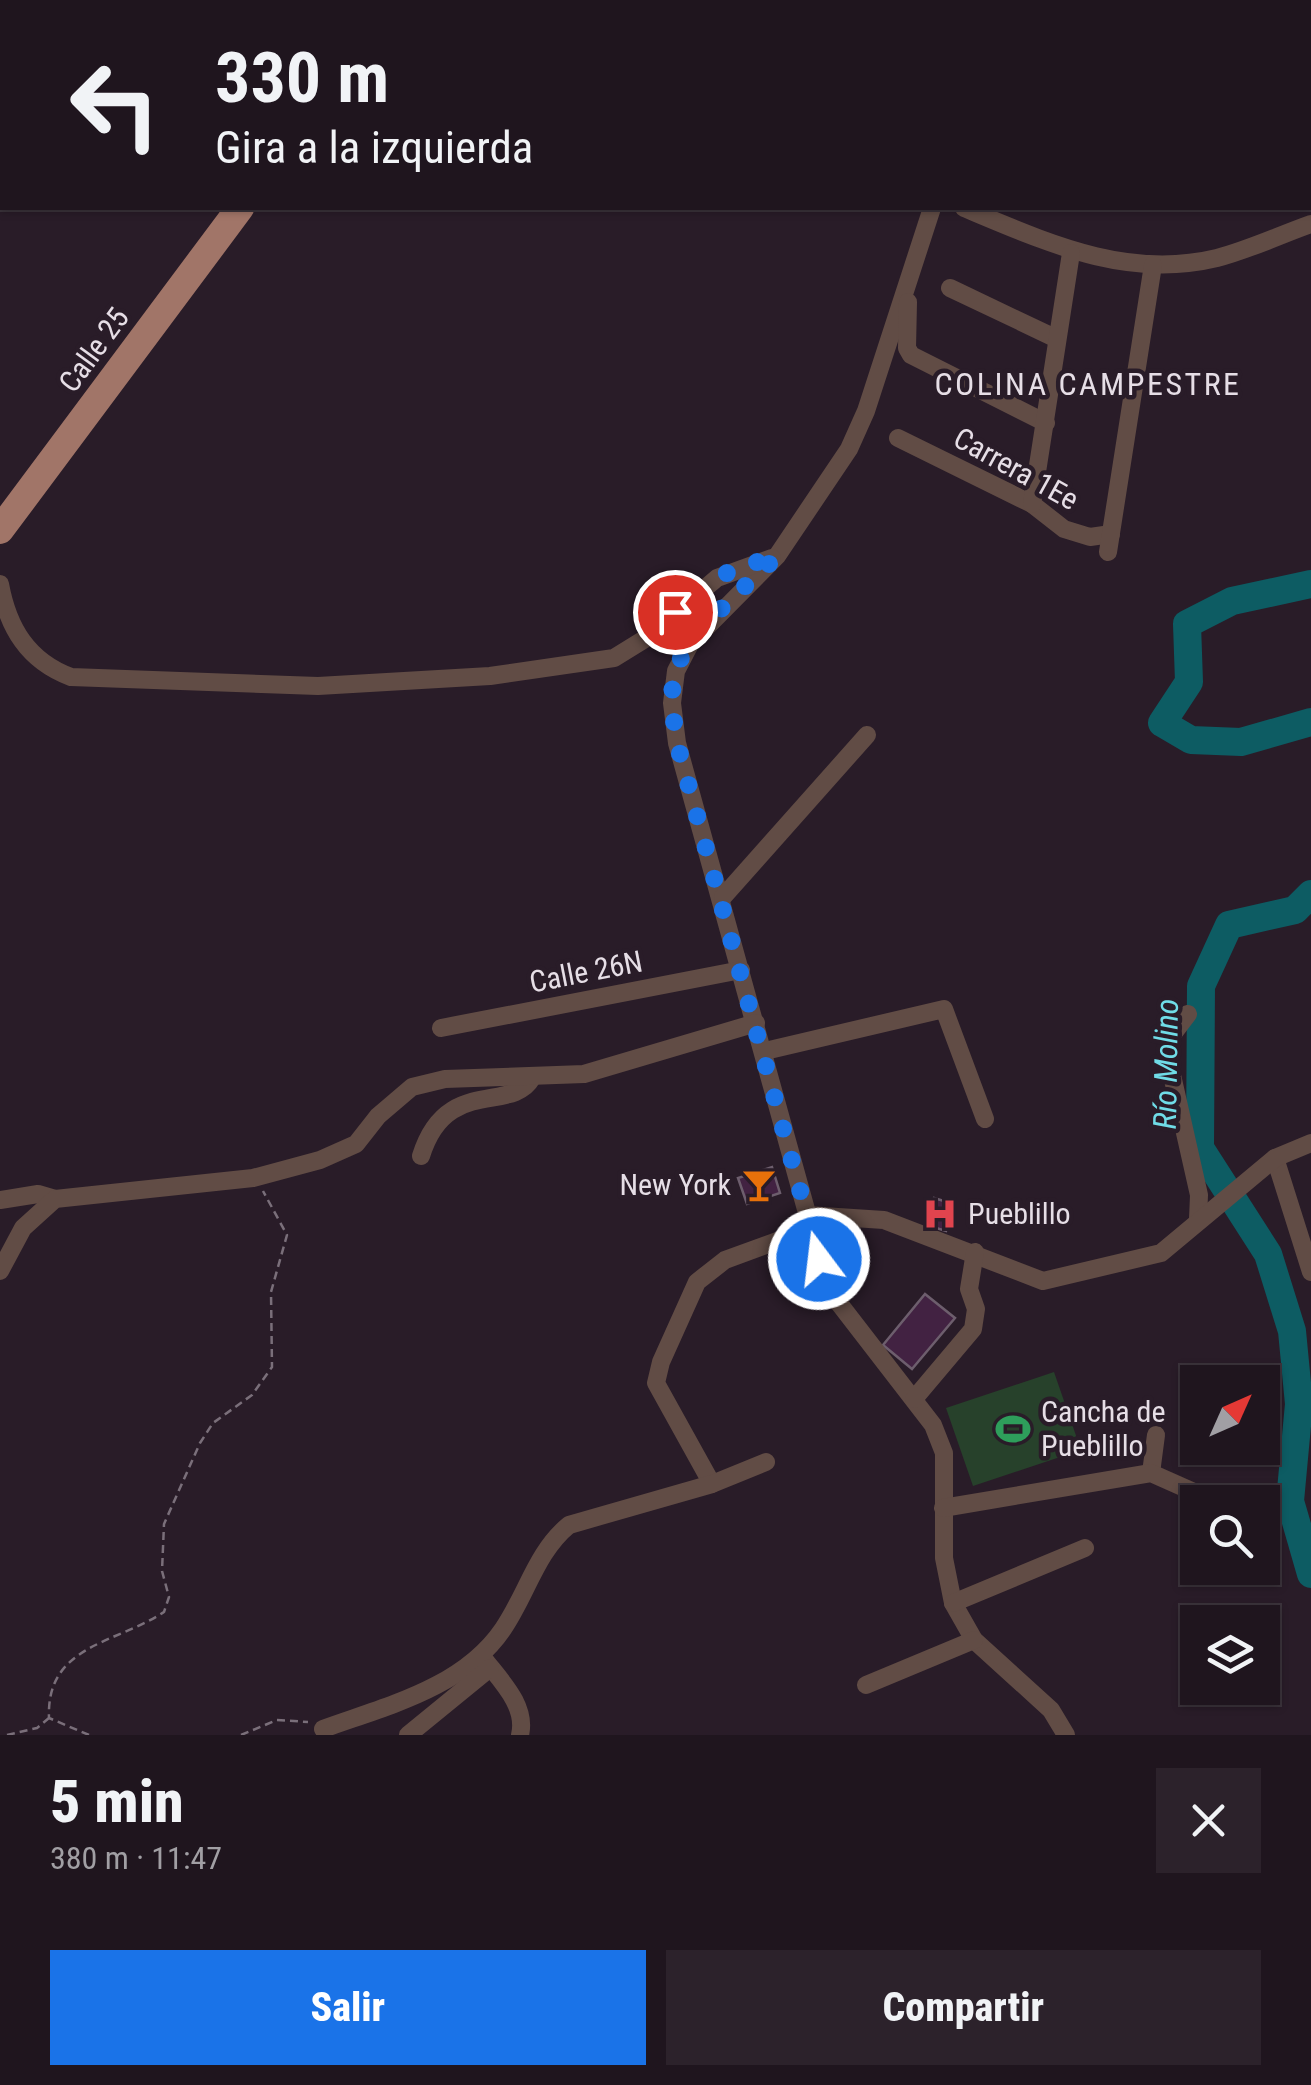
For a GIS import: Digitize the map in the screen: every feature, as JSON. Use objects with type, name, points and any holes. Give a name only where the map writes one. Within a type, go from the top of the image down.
[{"type":"main road","name":"Calle 25","points":[[5,511],[234,210]]},
{"type":"street","points":[[931,210],[849,449],[777,556],[690,644],[676,671],[672,703],[677,743],[828,1289],[934,1426],[944,1453],[944,1558],[953,1602],[974,1640],[1051,1710],[1066,1735]]},
{"type":"street","points":[[969,210],[1071,253],[1153,264],[1216,258],[1311,224]]},
{"type":"street","points":[[1032,504],[1071,253]]},
{"type":"street","name":"Carrera 1Ee","points":[[898,438],[1032,504],[1064,530],[1110,543],[1153,264]]},
{"type":"street","points":[[909,282],[907,348],[912,356],[1046,423]]},
{"type":"street","points":[[950,288],[1055,338]]},
{"type":"street","points":[[0,584],[15,631],[28,651],[51,670],[72,677],[318,686],[490,676],[614,658],[648,638],[717,578],[777,556]]},
{"type":"street","points":[[722,896],[868,736]]},
{"type":"street","name":"Calle 26N","points":[[441,1028],[741,970]]},
{"type":"street","points":[[764,1051],[944,1009],[985,1118]]},
{"type":"street","points":[[1188,1014],[1169,1039],[1167,1054],[1200,1195],[1198,1219]]},
{"type":"street","points":[[0,1200],[38,1194],[55,1199],[254,1178],[320,1160],[356,1144],[378,1116],[412,1087],[445,1079],[584,1074],[756,1023]]},
{"type":"street","points":[[421,1156],[439,1119],[458,1105],[521,1090],[532,1078]]},
{"type":"street","points":[[712,1484],[656,1383],[661,1362],[697,1282],[725,1260],[809,1222],[884,1220],[1043,1281],[1162,1253],[1275,1158],[1311,1143]]},
{"type":"street","points":[[1275,1158],[1311,1272]]},
{"type":"street","points":[[0,1270],[23,1228],[55,1199]]},
{"type":"street","points":[[914,1398],[974,1329],[976,1309],[970,1289],[975,1252]]},
{"type":"street","points":[[1151,1473],[1156,1436]]},
{"type":"street","points":[[408,1735],[485,1662],[552,1539],[569,1525],[712,1484],[766,1462]]},
{"type":"street","points":[[943,1508],[1151,1473],[1180,1486]]},
{"type":"street","points":[[953,1602],[1085,1548]]},
{"type":"street","points":[[866,1685],[974,1640]]},
{"type":"street","points":[[323,1729],[431,1690],[485,1662]]},
{"type":"street","points":[[485,1662],[510,1692],[523,1722],[520,1735]]},
{"type":"path","points":[[49,1718],[48,1690],[73,1656],[164,1612],[169,1597],[162,1571],[164,1524],[200,1444],[214,1423],[252,1395],[272,1367],[271,1292],[287,1235],[282,1220],[254,1178]]},
{"type":"path","points":[[6,1735],[36,1728],[49,1718]]},
{"type":"path","points":[[49,1718],[89,1735]]},
{"type":"path","points":[[241,1735],[278,1720],[305,1720],[323,1729]]},
{"type":"green space","name":"Cancha de Pueblillo","points":[[1054,1372],[1081,1450],[973,1486],[946,1408]]},
{"type":"building","name":"New York","points":[[772,1167],[780,1193],[747,1204],[738,1178]]},
{"type":"building","name":"Pueblillo","points":[[934,1198],[954,1204],[946,1231],[926,1225]]},
{"type":"building","name":"Pueblillo","points":[[925,1294],[955,1318],[912,1369],[883,1345]]},
{"type":"waterway","name":"Río Molino","points":[[1311,584],[1232,601],[1187,624],[1189,682],[1162,723],[1191,740],[1241,742],[1311,722]]},
{"type":"waterway","name":"Río Molino","points":[[1311,894],[1295,910],[1229,925],[1201,986],[1200,1148],[1268,1254],[1292,1331],[1299,1404],[1290,1501],[1311,1574]]},
{"type":"place","name":"New York","points":[[759,1185]]},
{"type":"place","name":"Pueblillo","points":[[940,1214]]},
{"type":"place","name":"Cancha de Pueblillo","points":[[1013,1429]]},
{"type":"district","name":"COLINA CAMPESTRE","points":[[1088,384]]},
{"type":"route","points":[[675,612],[731,570],[777,556],[690,644],[676,671],[672,703],[677,743],[819,1259]]}]
